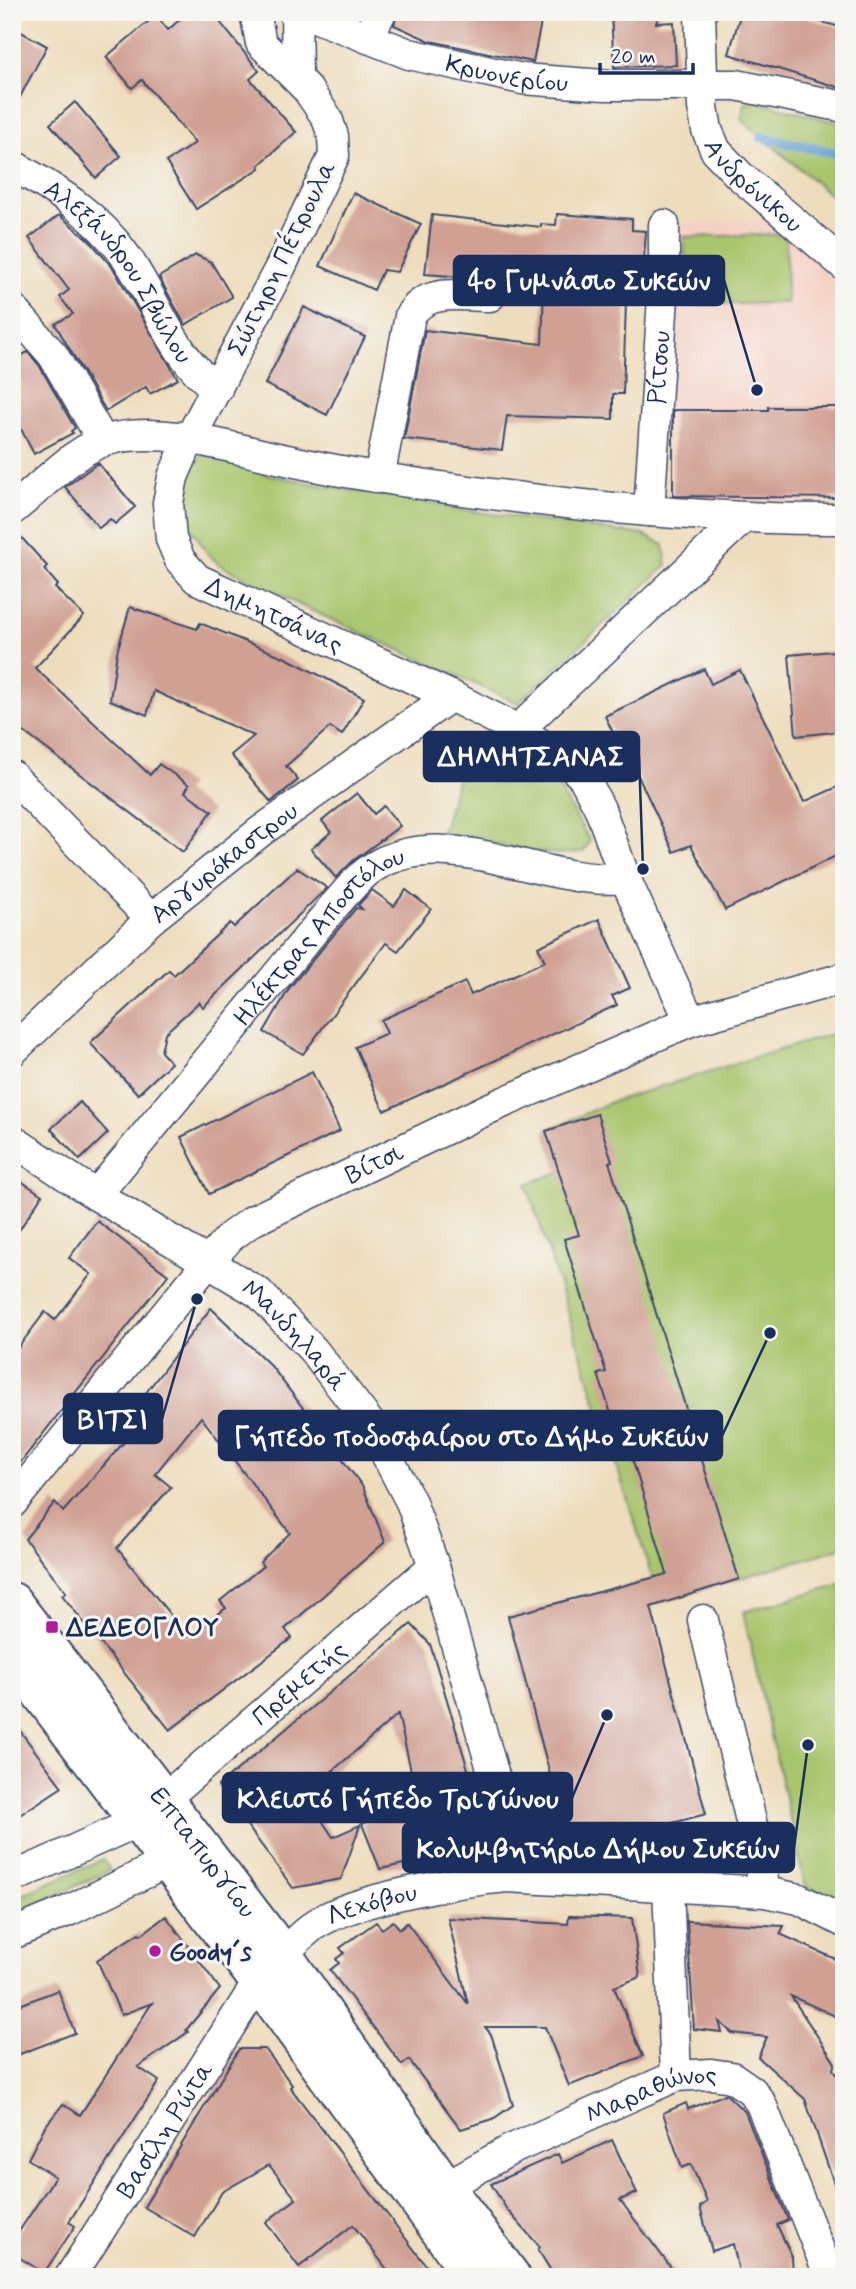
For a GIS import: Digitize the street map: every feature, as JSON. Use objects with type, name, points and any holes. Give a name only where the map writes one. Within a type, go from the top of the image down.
[{"type":"main road","name":"Επταπυργίου","points":[[12,1602],[150,1810],[445,2188],[511,2277]]},
{"type":"main road","name":"Επταπυργίου","points":[[12,1656],[150,1810]]},
{"type":"main road","name":"Επταπυργίου","points":[[271,1968],[474,2277]]},
{"type":"street","name":"Σώτηρη Πέτρουλα","points":[[188,440],[287,254],[334,156],[333,136],[327,118],[297,77],[261,43],[255,12]]},
{"type":"street","points":[[296,12],[297,77]]},
{"type":"street","name":"Κρυονερίου","points":[[302,12],[375,25],[440,63],[522,79],[604,85],[736,85],[844,107]]},
{"type":"street","points":[[700,12],[702,85]]},
{"type":"street","name":"Ανδρόνικου","points":[[702,85],[705,123],[721,157],[844,265]]},
{"type":"street","name":"Αλεξάνδρου Σβώλου","points":[[12,165],[81,207],[105,229],[150,294],[188,365],[217,388]]},
{"type":"street","name":"Ρίτσου","points":[[649,511],[664,282],[664,225]]},
{"type":"street","points":[[379,478],[410,316],[417,304],[432,297],[490,296]]},
{"type":"street","points":[[12,308],[53,355],[103,441]]},
{"type":"street","points":[[12,510],[81,454],[103,441],[140,436],[188,440],[379,478],[649,511],[743,518],[844,519]]},
{"type":"street","name":"Δημητσάνας","points":[[188,440],[170,488],[168,519],[174,546],[188,572],[216,590],[450,696],[518,730],[567,761],[584,778],[600,809],[625,878],[690,1021]]},
{"type":"street","points":[[518,730],[743,518]]},
{"type":"street","name":"Αργυρόκαστρου","points":[[15,1043],[151,919],[261,831],[450,696]]},
{"type":"street","points":[[12,776],[151,919]]},
{"type":"street","name":"Ηλέκτρας Αποστόλου","points":[[96,1195],[334,906],[375,866],[403,855],[445,852],[578,876],[625,878]]},
{"type":"street","name":"Βίτσι","points":[[12,1503],[230,1237],[265,1214],[488,1109],[690,1021],[844,978]]},
{"type":"street","name":"Μανδηλαρά","points":[[12,1140],[96,1195],[248,1285],[272,1305],[357,1405],[405,1488],[434,1566],[523,1877]]},
{"type":"street","name":"Πρεμετής","points":[[12,1878],[150,1810],[434,1566]]},
{"type":"street","points":[[703,1620],[756,1842],[765,1892]]},
{"type":"street","points":[[12,1934],[184,1854]]},
{"type":"street","name":"Λεχόβου","points":[[271,1968],[315,1924],[346,1909],[470,1881],[523,1877],[765,1892],[799,1899],[844,1922]]},
{"type":"street","points":[[668,1887],[676,2076]]},
{"type":"street","name":"Βασίλη Ρώτα","points":[[70,2277],[271,1968]]},
{"type":"street","name":"Μαραθώνος","points":[[445,2188],[510,2150],[676,2076],[710,2074],[732,2077],[752,2091],[766,2115],[830,2277]]},
{"type":"shaded area","points":[[779,219],[844,279],[844,502],[668,502],[675,223]]},
{"type":"green space","points":[[755,101],[844,124],[844,189],[833,197],[741,119],[745,104]]},
{"type":"green space","points":[[786,234],[787,303],[686,305],[684,237]]},
{"type":"green space","points":[[205,455],[227,458],[266,474],[319,485],[413,499],[464,510],[644,535],[664,545],[667,565],[518,703],[304,607],[220,565],[209,555],[185,519],[185,490],[193,460]]},
{"type":"green space","points":[[467,735],[495,747],[557,785],[590,841],[584,851],[566,854],[530,851],[477,839],[441,835]]},
{"type":"green space","points":[[844,1030],[844,1547],[660,1602],[527,1184],[560,1172],[546,1131],[611,1102]]},
{"type":"green space","points":[[844,1583],[844,1906],[805,1885],[743,1612]]},
{"type":"green space","points":[[103,1859],[110,1870],[12,1916],[12,1899]]},
{"type":"building","points":[[188,12],[212,12],[259,71],[250,79],[296,132],[259,165],[260,168],[196,209],[166,162],[195,143],[142,80],[132,88],[106,57],[156,15],[168,30]]},
{"type":"building","points":[[398,12],[543,12],[533,62],[430,41],[394,25]]},
{"type":"building","points":[[611,12],[660,12],[656,23],[674,22],[676,65],[614,67]]},
{"type":"building","points":[[741,12],[784,12],[844,28],[844,89],[729,54]]},
{"type":"building","points":[[12,27],[47,46],[12,112]]},
{"type":"building","points":[[75,102],[121,156],[96,178],[50,124]]},
{"type":"building","points":[[353,193],[421,224],[397,272],[383,270],[374,290],[320,266]]},
{"type":"building","points":[[557,214],[632,219],[632,230],[646,231],[644,258],[630,258],[630,271],[627,270],[623,394],[613,394],[613,419],[507,416],[502,450],[404,439],[425,330],[542,344],[544,289],[490,279],[425,274],[432,215],[541,227],[541,224],[556,225]]},
{"type":"building","points":[[59,215],[90,241],[113,268],[178,379],[150,394],[146,387],[106,411],[55,324],[73,314],[60,297],[69,290],[29,238]]},
{"type":"building","points":[[196,255],[211,262],[232,297],[185,325],[159,277]]},
{"type":"building","points":[[304,307],[365,337],[327,415],[265,384]]},
{"type":"building","points":[[28,352],[39,365],[75,428],[71,431],[73,433],[34,454],[12,412],[12,360]]},
{"type":"building","points":[[768,407],[844,407],[844,498],[673,496],[673,410],[768,410]]},
{"type":"building","points":[[98,463],[135,507],[115,524],[110,519],[99,528],[65,487]]},
{"type":"building","points":[[12,527],[47,566],[44,569],[58,585],[55,588],[84,616],[35,668],[150,775],[159,764],[189,785],[185,792],[212,811],[183,852],[12,723]]},
{"type":"building","points":[[130,607],[197,629],[200,623],[286,658],[364,698],[342,735],[330,727],[286,766],[298,780],[271,802],[231,755],[254,736],[154,691],[147,715],[110,700],[117,652]]},
{"type":"building","points":[[844,650],[844,731],[796,736],[789,655]]},
{"type":"building","points":[[704,669],[711,684],[740,670],[804,802],[844,784],[844,852],[725,910],[691,845],[674,852],[632,763],[628,764],[605,716]]},
{"type":"building","points":[[357,793],[374,814],[384,806],[400,826],[354,860],[336,878],[311,849],[331,832],[322,821]]},
{"type":"building","points":[[297,868],[327,888],[203,1007],[199,1002],[165,1033],[161,1052],[171,1063],[138,1094],[90,1043],[169,970],[174,975],[230,923],[234,927]]},
{"type":"building","points":[[372,890],[394,906],[406,890],[431,909],[398,951],[386,943],[303,1054],[264,1032],[290,987],[356,908],[362,909],[358,905]]},
{"type":"building","points":[[599,919],[630,988],[612,996],[617,1005],[384,1111],[355,1047],[387,1033],[381,1020],[465,982],[471,995],[545,961],[538,947]]},
{"type":"building","points":[[312,1072],[340,1131],[209,1194],[181,1137]]},
{"type":"building","points":[[80,1102],[108,1133],[80,1160],[51,1129]]},
{"type":"building","points":[[597,1114],[612,1161],[609,1162],[739,1579],[651,1607],[706,1814],[570,1850],[508,1616],[667,1574],[621,1421],[614,1423],[598,1374],[606,1372],[564,1239],[579,1235],[546,1131]]},
{"type":"building","points":[[12,1175],[42,1195],[12,1241]]},
{"type":"building","points":[[97,1221],[168,1275],[12,1473],[12,1356],[45,1312],[55,1320],[91,1274],[69,1258]]},
{"type":"building","points":[[211,1308],[271,1366],[363,1487],[385,1542],[285,1629],[292,1638],[170,1730],[62,1595],[66,1592],[25,1539],[55,1502],[63,1512],[139,1425],[128,1416]],"holes":[[[201,1417],[290,1533],[260,1562],[263,1566],[220,1601],[226,1608],[188,1637],[117,1548],[171,1487],[155,1474]]]},
{"type":"building","points":[[411,1624],[430,1644],[471,1779],[485,1847],[380,1869],[362,1824],[418,1801],[398,1714],[305,1795],[333,1837],[360,1825],[341,1879],[293,1888],[218,1786]]},
{"type":"building","points":[[12,1720],[62,1787],[12,1820]]},
{"type":"building","points":[[166,1916],[220,1989],[186,2030],[188,2032],[138,2067],[159,2081],[69,2222],[75,2226],[44,2273],[12,2253],[12,2242],[55,2177],[28,2159],[44,2128],[63,2104],[80,2115],[152,2003],[121,2015],[97,1960],[139,1933],[141,1935]]},
{"type":"building","points":[[569,1916],[632,1918],[640,1977],[614,1987],[643,2056],[569,2086],[545,2027],[485,2027],[491,2034],[513,2105],[493,2119],[461,2129],[409,2060],[402,2065],[330,1970],[339,1963],[336,1959],[344,1953],[340,1948],[376,1922],[382,1929],[393,1921],[400,1929],[407,1923],[468,2004],[448,1918],[568,1924]]},
{"type":"building","points":[[687,1921],[784,1926],[780,1934],[844,1963],[844,2020],[791,1996],[835,2063],[833,2069],[844,2088],[844,2200],[840,2201],[805,2099],[758,2057],[767,2037],[732,2033],[719,2021],[722,2032],[694,2029]]},
{"type":"building","points":[[58,1990],[75,2033],[12,2057],[12,2008]]},
{"type":"building","points":[[239,2049],[265,2049],[292,2085],[290,2087],[435,2277],[393,2277],[353,2225],[299,2267],[266,2222],[296,2199],[269,2165],[222,2192],[195,2237],[144,2207]]},
{"type":"building","points":[[726,2094],[745,2112],[788,2220],[777,2225],[792,2257],[793,2277],[740,2277],[733,2244],[712,2251],[700,2207],[707,2202],[691,2164],[682,2168],[663,2113],[686,2103],[688,2109]]},
{"type":"building","points":[[612,2140],[637,2193],[620,2200],[678,2277],[555,2277],[538,2250],[540,2247],[507,2210],[491,2184],[558,2154],[562,2163]]},
{"type":"waterway","points":[[761,137],[844,155]]},
{"type":"place","name":"4ο Γυμνάσιο Συκεών","points":[[757,390]]},
{"type":"place","name":"ΔΗΜΗΤΣΑΝΑΣ","points":[[643,869]]},
{"type":"place","name":"ΒΙΤΣΙ","points":[[197,1299]]},
{"type":"place","name":"Γήπεδο ποδοσφαίρου στο Δήμο Συκεών","points":[[770,1333]]},
{"type":"place","name":"ΔΕΔΕΟΓΛΟΥ","points":[[52,1627]]},
{"type":"place","name":"Κλειστό Γήπεδο Τριγώνου","points":[[607,1715]]},
{"type":"place","name":"Κολυμβητήριο Δήμου Συκεών","points":[[808,1745]]},
{"type":"place","name":"Goody´s","points":[[155,1951]]}]
